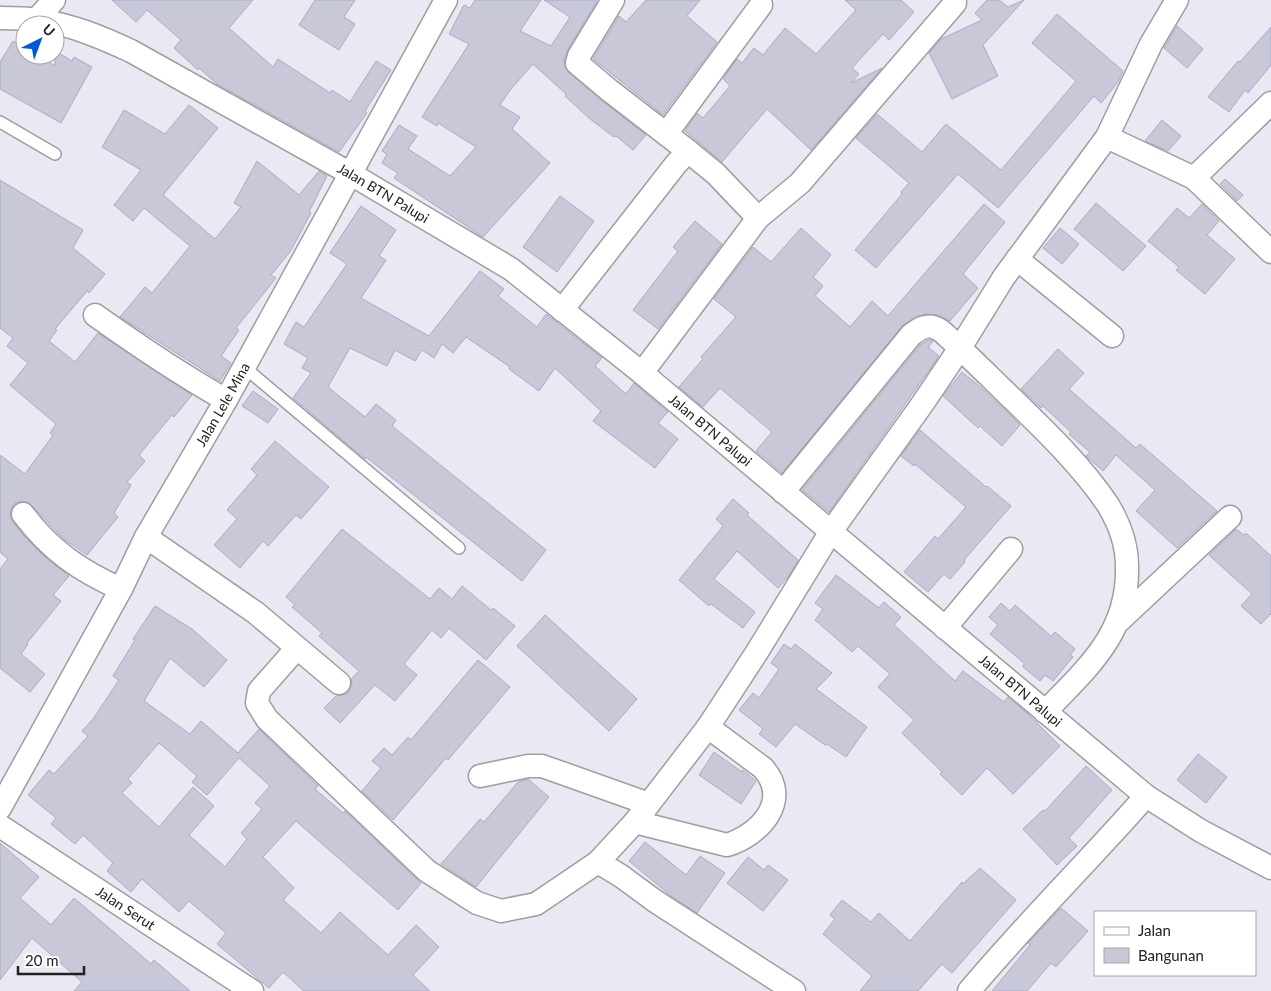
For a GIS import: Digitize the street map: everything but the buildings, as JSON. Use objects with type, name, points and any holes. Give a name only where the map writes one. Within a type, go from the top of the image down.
[{"type":"street","points":[[41,15],[54,0]]},
{"type":"street","name":"Jalan Lele Mina","points":[[0,812],[121,589],[146,536],[226,400],[446,0]]},
{"type":"street","points":[[613,0],[579,56],[577,63],[716,174],[758,218]]},
{"type":"street","points":[[297,648],[259,691],[256,703],[266,719],[427,871],[477,903],[501,911],[536,904],[598,862],[649,804],[708,727],[787,606],[830,533],[923,403],[1004,277],[1107,137],[1151,44],[1177,0]]},
{"type":"street","points":[[642,373],[758,218],[800,183],[955,3]]},
{"type":"street","points":[[666,134],[761,4]]},
{"type":"street","name":"Jalan BTN Palupi","points":[[0,18],[15,18]]},
{"type":"street","name":"Jalan BTN Palupi","points":[[65,25],[102,37],[131,51],[351,174],[511,269],[642,373],[830,533],[1146,796],[1201,831],[1271,868]]},
{"type":"street","points":[[1194,178],[1271,104]]},
{"type":"street","points":[[1107,137],[1194,178],[1271,252]]},
{"type":"street","points":[[562,310],[688,151]]},
{"type":"street","points":[[1017,259],[1112,336]]},
{"type":"street","points":[[95,315],[142,349],[226,400]]},
{"type":"street","points":[[783,492],[911,335],[918,329],[926,326],[938,328],[1037,424],[1086,476],[1109,507],[1126,546],[1126,587],[1123,607],[1118,622],[1096,659],[1045,712]]},
{"type":"street","points":[[23,514],[48,544],[63,556],[98,579],[121,589]]},
{"type":"street","points":[[1118,622],[1230,517]]},
{"type":"street","points":[[146,536],[256,613],[339,683]]},
{"type":"street","points":[[945,628],[1011,549]]},
{"type":"street","points":[[634,822],[727,845],[737,842],[751,833],[768,815],[776,798],[771,776],[764,768],[708,727]]},
{"type":"street","points":[[480,776],[528,766],[542,766],[649,804]]},
{"type":"street","points":[[969,991],[1035,915],[1101,848],[1146,796]]},
{"type":"street","name":"Jalan Serut","points":[[0,812],[252,991]]},
{"type":"street","points":[[598,862],[794,991]]},
{"type":"lane","points":[[0,122],[55,154]]},
{"type":"lane","points":[[244,367],[460,548]]}]
